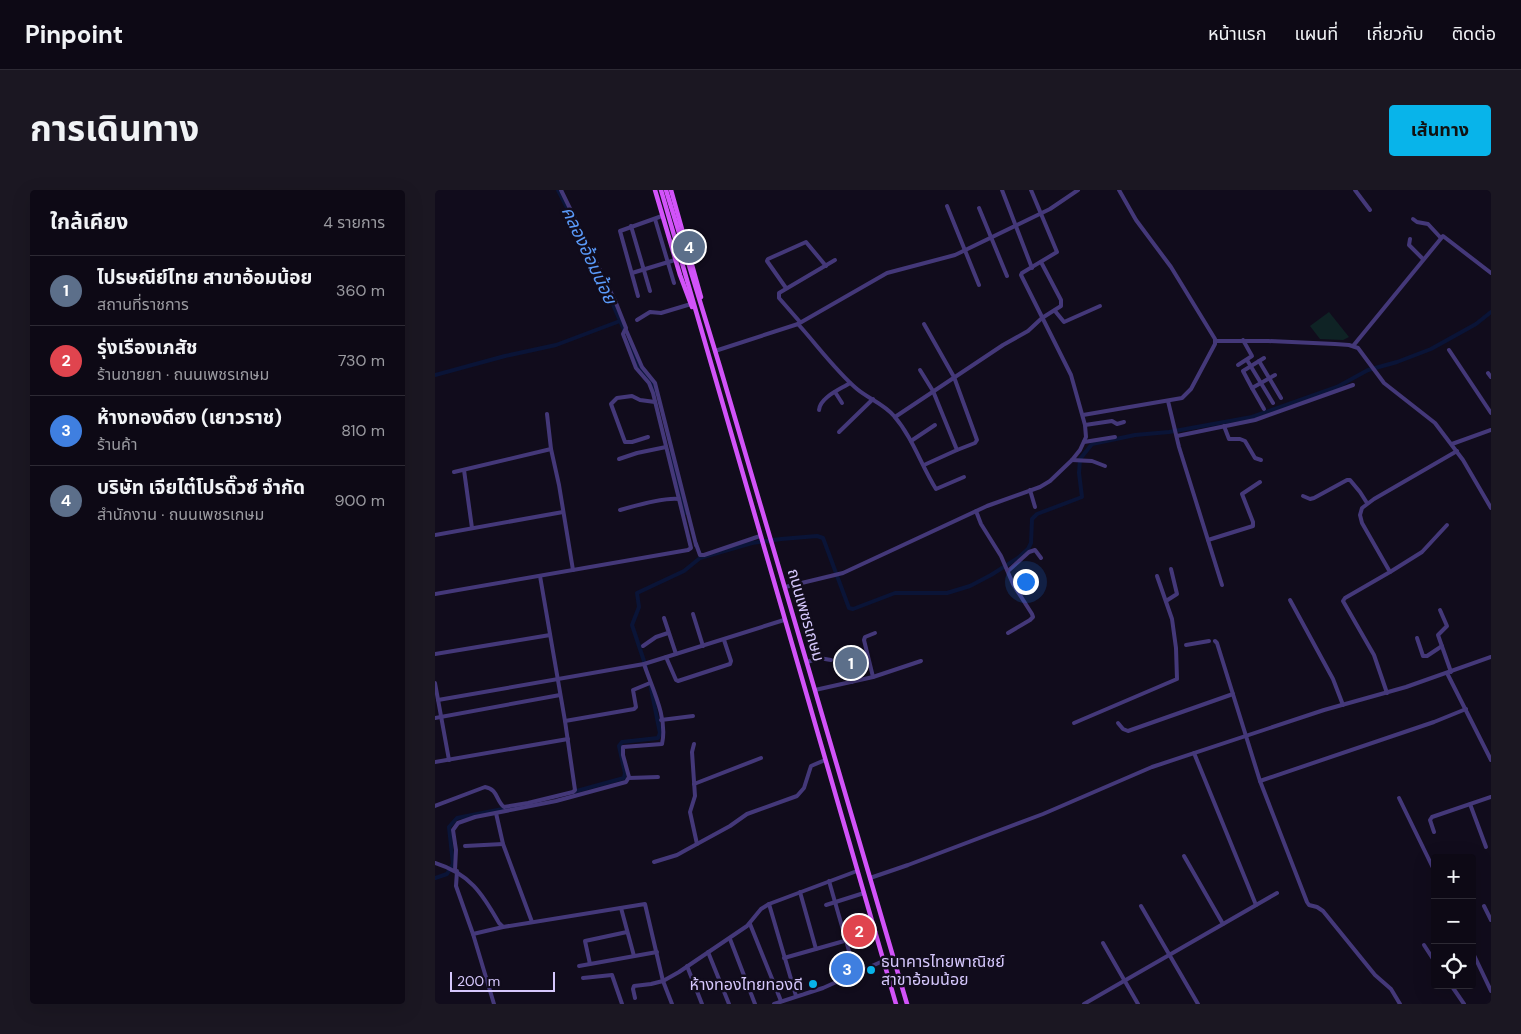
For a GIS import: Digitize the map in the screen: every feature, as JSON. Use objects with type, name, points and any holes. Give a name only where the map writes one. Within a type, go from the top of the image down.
[{"type":"main road","name":"ถนนเพชรเกษม","points":[[655,190],[675,260],[699,322]]},
{"type":"main road","name":"ถนนเพชรเกษม","points":[[661,190],[896,1004]]},
{"type":"main road","name":"ถนนเพชรเกษม","points":[[665,190],[706,320],[907,1004]]},
{"type":"main road","name":"ถนนเพชรเกษม","points":[[671,190],[694,269],[706,320]]},
{"type":"street","points":[[435,594],[691,548],[649,383],[636,368],[616,304],[561,190]]},
{"type":"street","points":[[1003,190],[1032,268]]},
{"type":"street","points":[[785,587],[852,569],[976,512],[1050,481],[1072,460],[1084,442],[1085,425],[1071,375],[1021,275],[1057,252],[1031,190]]},
{"type":"street","points":[[715,351],[799,323],[881,275],[955,255],[1041,214],[1078,190]]},
{"type":"street","points":[[1119,190],[1136,220],[1179,280],[1215,341]]},
{"type":"street","points":[[1355,190],[1370,210]]},
{"type":"street","points":[[947,206],[979,285]]},
{"type":"street","points":[[979,208],[1007,276]]},
{"type":"street","points":[[638,296],[620,233],[621,229],[663,216]]},
{"type":"street","points":[[655,219],[674,283]]},
{"type":"street","points":[[1413,219],[1417,222],[1428,224],[1440,237],[1445,237],[1491,273]]},
{"type":"street","points":[[631,226],[650,291]]},
{"type":"street","points":[[1353,346],[1440,237]]},
{"type":"street","points":[[1410,238],[1409,245],[1423,259]]},
{"type":"street","points":[[787,288],[767,261],[768,259],[806,242],[826,266]]},
{"type":"street","points":[[631,273],[675,260]]},
{"type":"street","points":[[835,260],[787,288],[778,296],[850,382],[895,417],[911,441],[936,489],[964,477]]},
{"type":"street","points":[[895,417],[1003,345],[1028,331],[1061,306],[1061,300],[1041,262]]},
{"type":"street","points":[[637,320],[649,312],[661,313],[691,304]]},
{"type":"street","points":[[1055,310],[1064,322],[1100,306]]},
{"type":"street","points":[[924,465],[975,443],[977,440],[954,377],[925,324]]},
{"type":"street","points":[[625,331],[642,367],[655,383],[700,555],[704,556],[761,540]]},
{"type":"street","points":[[1215,341],[1243,340],[1353,346],[1361,351],[1384,383],[1435,423],[1452,444],[1455,452],[1489,498],[1491,508]]},
{"type":"street","points":[[1239,365],[1252,356],[1243,340]]},
{"type":"street","points":[[1083,415],[1182,398],[1188,394],[1215,341]]},
{"type":"street","points":[[1449,350],[1491,413]]},
{"type":"street","points":[[1264,409],[1243,371],[1261,359],[1269,378],[1281,398]]},
{"type":"street","points":[[1247,360],[1273,403]]},
{"type":"street","points":[[920,370],[933,391],[957,450]]},
{"type":"street","points":[[1252,388],[1275,375]]},
{"type":"street","points":[[819,410],[820,403],[850,382]]},
{"type":"street","points":[[1176,433],[1255,420],[1353,385]]},
{"type":"street","points":[[835,392],[843,404]]},
{"type":"street","points":[[648,437],[625,442],[611,404],[617,398],[632,396],[640,400],[655,402]]},
{"type":"street","points":[[839,432],[873,399]]},
{"type":"street","points":[[1168,401],[1222,585]]},
{"type":"street","points":[[547,414],[551,449],[573,570]]},
{"type":"street","points":[[1085,425],[1112,421],[1117,424],[1124,422]]},
{"type":"street","points":[[911,441],[935,425]]},
{"type":"street","points":[[1224,426],[1229,439],[1245,441],[1255,458],[1261,460]]},
{"type":"street","points":[[1452,444],[1491,430]]},
{"type":"street","points":[[1084,442],[1115,437]]},
{"type":"street","points":[[619,459],[666,447]]},
{"type":"street","points":[[454,472],[551,449]]},
{"type":"street","points":[[1389,572],[1362,523],[1360,515],[1362,508],[1367,503],[1455,452]]},
{"type":"street","points":[[1072,460],[1079,462],[1092,461],[1105,466]]},
{"type":"street","points":[[464,470],[472,528]]},
{"type":"street","points":[[1303,496],[1310,499],[1314,498],[1350,480],[1367,503]]},
{"type":"street","points":[[1208,540],[1253,526],[1242,494],[1259,482]]},
{"type":"street","points":[[1030,490],[1035,507]]},
{"type":"street","points":[[620,510],[659,500],[679,499]]},
{"type":"street","points":[[435,534],[563,512]]},
{"type":"street","points":[[976,512],[1005,564],[1013,584],[1033,617],[1008,633]]},
{"type":"street","points":[[1387,693],[1374,655],[1343,601],[1422,552],[1447,525]]},
{"type":"street","points":[[690,541],[696,544]]},
{"type":"street","points":[[1008,570],[1031,552],[1037,551],[1041,558]]},
{"type":"street","points":[[1166,600],[1177,594],[1171,569]]},
{"type":"street","points":[[435,806],[485,787],[496,792],[501,805],[504,806],[547,799],[575,790],[565,721],[539,576]]},
{"type":"street","points":[[1074,723],[1176,680],[1176,648],[1169,607],[1157,576]]},
{"type":"street","points":[[1290,600],[1333,679],[1343,705]]},
{"type":"street","points":[[1440,610],[1447,626],[1438,633],[1449,672],[1491,760]]},
{"type":"street","points":[[693,614],[703,646]]},
{"type":"street","points":[[664,618],[676,654]]},
{"type":"street","points":[[438,700],[645,664],[784,620]]},
{"type":"street","points":[[643,646],[656,637],[668,633]]},
{"type":"street","points":[[873,677],[864,640],[875,633]]},
{"type":"street","points":[[435,654],[550,635]]},
{"type":"street","points":[[1417,638],[1423,656],[1427,656],[1442,646]]},
{"type":"street","points":[[666,657],[675,680],[678,681],[730,664],[731,661],[724,640]]},
{"type":"street","points":[[1176,648],[1209,641]]},
{"type":"street","points":[[1215,641],[1260,781],[1309,906],[1317,907],[1323,911],[1370,969],[1391,988],[1400,1004]]},
{"type":"street","points":[[845,654],[852,682]]},
{"type":"street","points":[[870,878],[998,832],[1145,770],[1343,705],[1387,693],[1491,657]]},
{"type":"street","points":[[807,662],[819,658],[831,660]]},
{"type":"street","points":[[815,690],[873,677],[921,661]]},
{"type":"street","points":[[629,778],[622,749],[626,746],[662,744],[661,720],[645,664]]},
{"type":"street","points":[[435,683],[449,760]]},
{"type":"street","points":[[565,721],[634,709],[636,707],[633,690],[650,683]]},
{"type":"street","points":[[1119,723],[1123,729],[1128,731],[1233,694]]},
{"type":"street","points":[[435,718],[560,696]]},
{"type":"street","points":[[1260,781],[1434,722],[1466,709]]},
{"type":"street","points":[[661,720],[693,716]]},
{"type":"street","points":[[435,762],[568,739]]},
{"type":"street","points":[[694,744],[691,752],[694,800],[690,812],[697,844]]},
{"type":"street","points":[[1194,753],[1256,905]]},
{"type":"street","points":[[694,784],[761,758]]},
{"type":"street","points":[[654,862],[677,855],[730,826],[747,814],[797,796],[804,788],[811,766],[825,760]]},
{"type":"street","points":[[494,1004],[456,886],[453,869],[456,850],[453,828],[462,821],[557,801],[626,782],[629,778],[658,777]]},
{"type":"street","points":[[1434,832],[1430,820],[1432,817],[1491,797]]},
{"type":"street","points":[[1399,798],[1431,864]]},
{"type":"street","points":[[1470,804],[1486,847]]},
{"type":"street","points":[[496,813],[503,844],[531,922]]},
{"type":"street","points":[[465,846],[503,844]]},
{"type":"street","points":[[1184,856],[1223,924]]},
{"type":"street","points":[[435,863],[453,869],[478,890],[503,927]]},
{"type":"street","points":[[635,998],[634,986],[663,981],[730,939],[750,924],[761,909],[769,904],[857,871]]},
{"type":"street","points":[[829,882],[855,972]]},
{"type":"street","points":[[800,892],[816,949]]},
{"type":"street","points":[[826,905],[864,893]]},
{"type":"street","points":[[1084,1004],[1277,893]]},
{"type":"street","points":[[473,934],[531,922],[645,904],[663,981],[672,1004]]},
{"type":"street","points":[[769,904],[796,996]]},
{"type":"street","points":[[1141,906],[1198,1004]]},
{"type":"street","points":[[1484,906],[1491,920]]},
{"type":"street","points":[[621,908],[634,956]]},
{"type":"street","points":[[750,924],[781,1001]]},
{"type":"street","points":[[590,964],[585,941],[627,932]]},
{"type":"street","points":[[784,958],[876,932]]},
{"type":"street","points":[[730,939],[755,1004]]},
{"type":"street","points":[[1103,942],[1138,1004]]},
{"type":"street","points":[[1424,944],[1431,955]]},
{"type":"street","points":[[579,966],[657,952]]},
{"type":"street","points":[[709,952],[729,1004]]},
{"type":"street","points":[[774,1004],[823,988],[883,960]]},
{"type":"street","points":[[1476,960],[1491,991]]},
{"type":"street","points":[[687,966],[702,1004]]},
{"type":"street","points":[[583,978],[612,975],[621,1004]]},
{"type":"street","points":[[1454,989],[1464,1004]]},
{"type":"green space","points":[[1329,312],[1349,337],[1343,340],[1320,339],[1310,326]]},
{"type":"waterway","name":"คลองอ้อมน้อย","points":[[558,190],[584,241]]},
{"type":"waterway","name":"คลองอ้อมน้อย","points":[[600,275],[625,332]]},
{"type":"waterway","points":[[646,667],[632,625],[639,607],[637,593],[684,571],[700,558],[752,543],[817,536],[823,538],[849,608],[853,609],[895,593],[947,593],[970,586],[1018,558],[1028,549],[1031,543],[1032,519],[1037,514],[1082,497],[1079,473],[1080,459],[1092,444],[1135,435],[1169,432],[1252,417],[1337,387],[1368,370],[1397,362],[1431,349],[1476,324],[1491,312]]},
{"type":"waterway","points":[[435,375],[505,356],[556,345],[620,321]]},
{"type":"waterway","points":[[629,341],[639,367],[652,382],[656,394]]},
{"type":"waterway","points":[[671,452],[686,513]]},
{"type":"waterway","points":[[573,792],[624,778],[625,773],[619,746],[622,742],[658,738],[660,733],[650,683]]},
{"type":"waterway","points":[[435,878],[447,874],[453,864],[449,827],[457,818],[518,806]]},
{"type":"place","name":"บริษัท เจียไต๋โปรดิ๊วซ์ จำกัด","points":[[689,247]]},
{"type":"place","name":"ไปรษณีย์ไทย สาขาอ้อมน้อย","points":[[851,663]]},
{"type":"place","name":"รุ่งเรืองเภสัช","points":[[859,931]]},
{"type":"place","name":"ห้างทองดีฮง (เยาวราช)","points":[[847,969]]},
{"type":"place","name":"ธนาคารไทยพาณิชย์ สาขาอ้อมน้อย","points":[[871,970]]},
{"type":"place","name":"ห้างทองไทยทองดี","points":[[813,984]]}]
